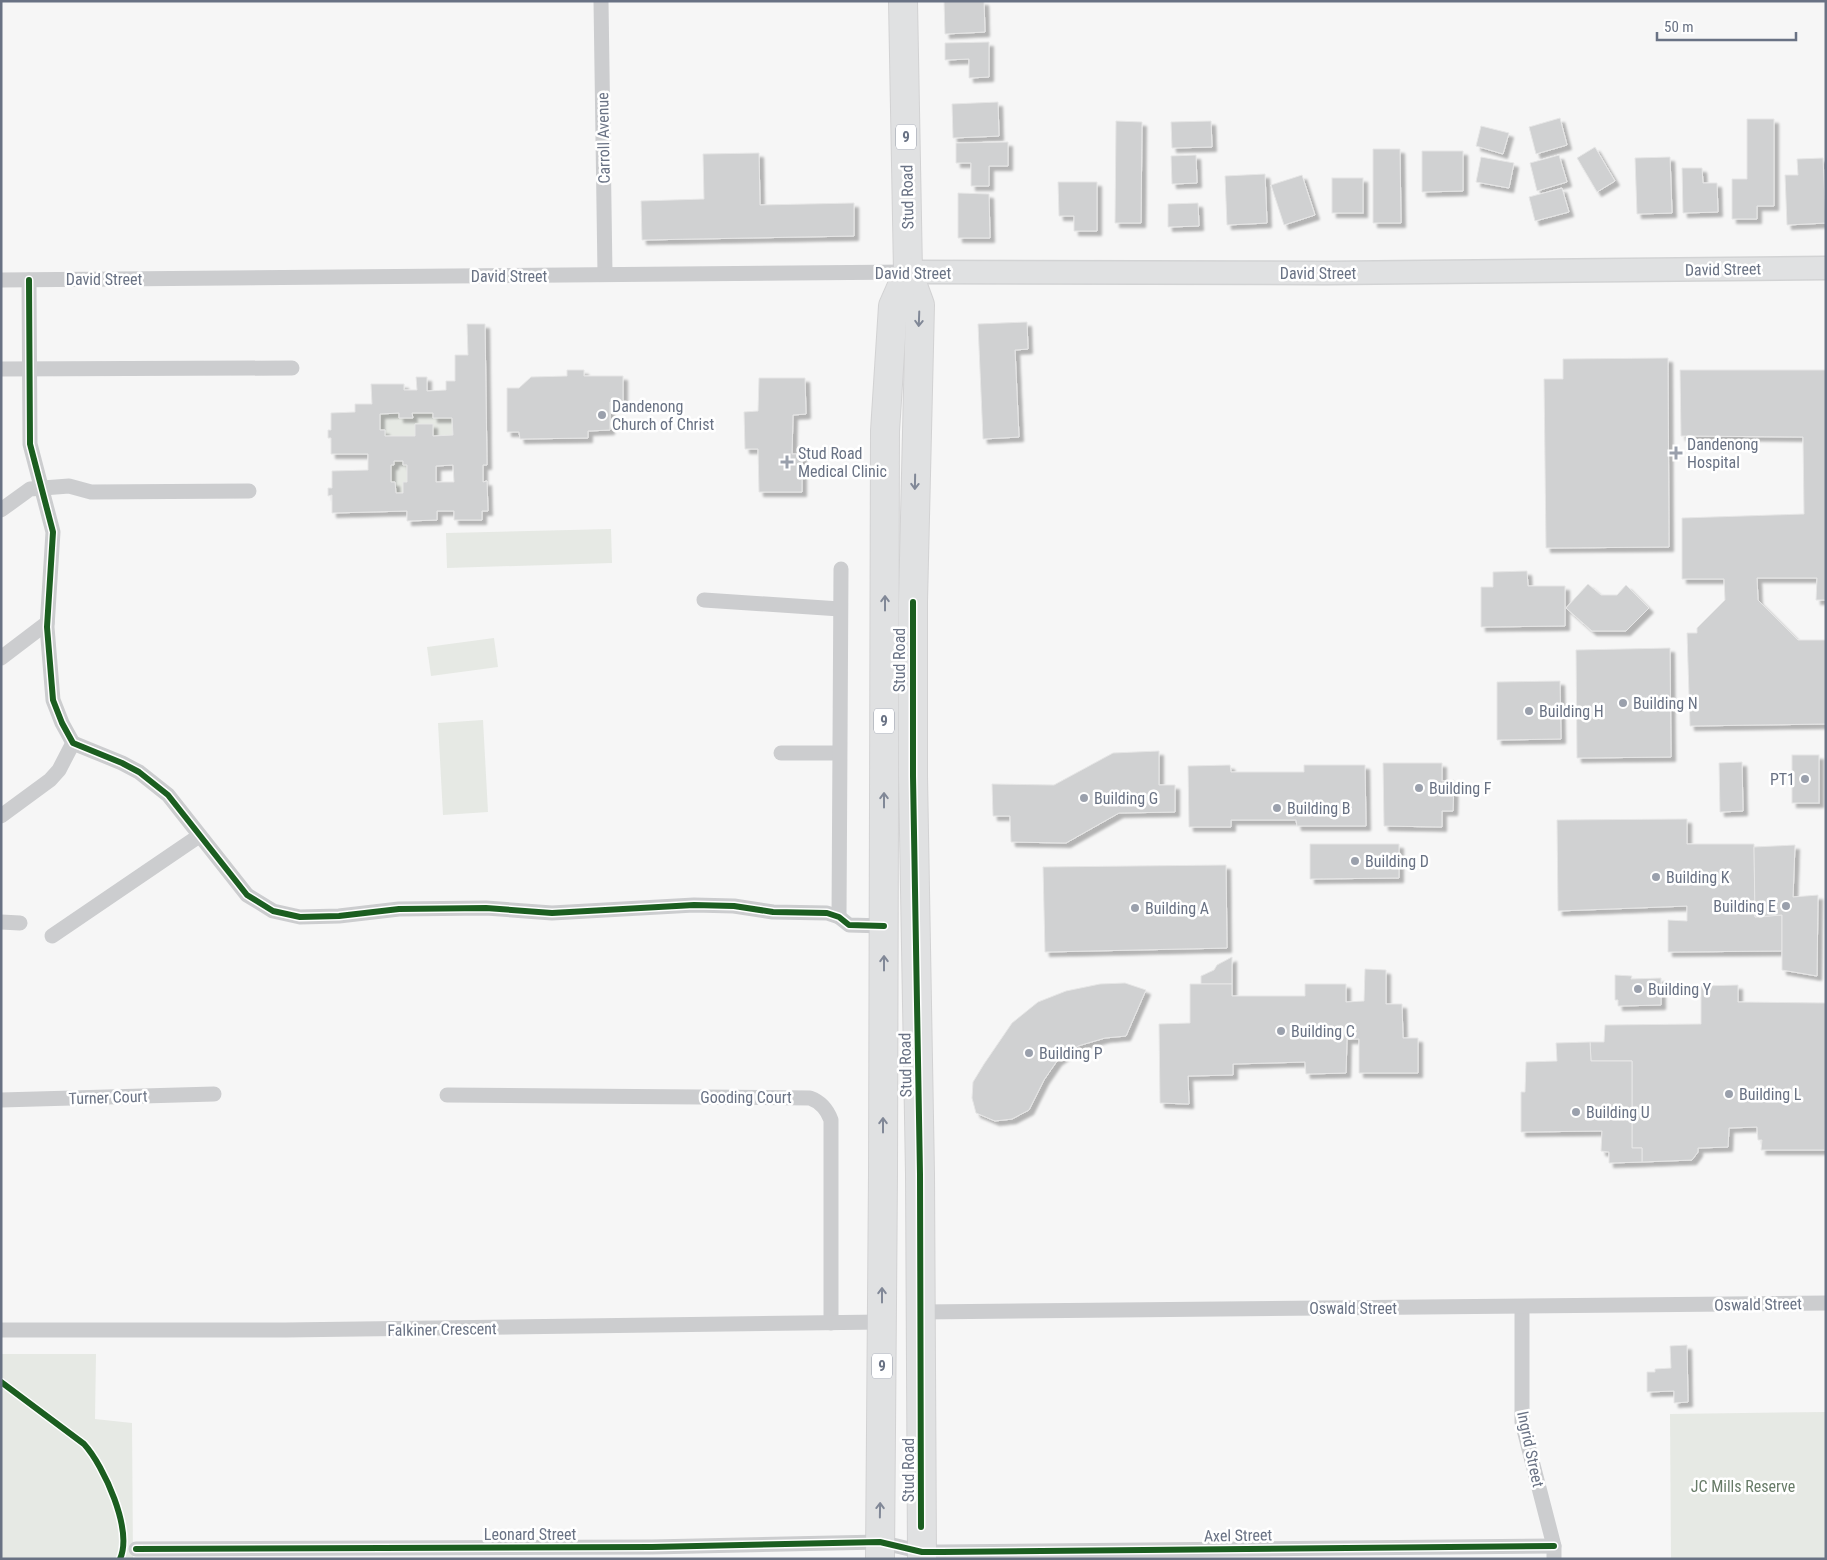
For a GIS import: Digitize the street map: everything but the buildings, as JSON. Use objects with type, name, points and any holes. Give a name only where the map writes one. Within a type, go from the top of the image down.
[{"type":"highway","name":"Stud Road","points":[[903,1],[908,272],[920,305],[913,611],[913,769],[922,1312],[922,1555]]},
{"type":"highway","name":"Stud Road","points":[[880,1550],[885,431],[893,306],[908,272]]},
{"type":"highway","name":"Oswald Street","points":[[882,1322],[922,1312]]},
{"type":"main road","name":"David Street","points":[[908,272],[1307,273],[1826,268]]},
{"type":"street","name":"Carroll Avenue","points":[[601,1],[605,274]]},
{"type":"street","name":"David Street","points":[[1,280],[908,272]]},
{"type":"street","points":[[29,280],[30,444],[53,532],[47,623],[53,700],[62,723],[73,743],[122,763],[145,776],[168,795],[247,895],[273,911],[300,917],[339,916],[399,909],[486,908],[552,913],[694,905],[734,906],[773,912],[827,913],[839,917],[850,925],[884,926]]},
{"type":"street","points":[[1,369],[292,368]]},
{"type":"street","points":[[1,510],[30,489],[41,487],[69,486],[91,492],[249,491]]},
{"type":"street","points":[[839,917],[841,569]]},
{"type":"street","points":[[704,600],[840,609]]},
{"type":"street","points":[[1,658],[47,623]]},
{"type":"street","points":[[1,816],[50,780],[59,770],[73,743]]},
{"type":"street","points":[[781,753],[839,753]]},
{"type":"street","points":[[52,936],[200,836]]},
{"type":"street","points":[[1,922],[20,923]]},
{"type":"street","name":"Turner Court","points":[[1,1100],[214,1094]]},
{"type":"street","name":"Gooding Court","points":[[447,1095],[810,1098],[817,1100],[831,1120],[831,1323]]},
{"type":"street","name":"Oswald Street","points":[[922,1312],[1826,1303]]},
{"type":"street","name":"Ingrid Street","points":[[1522,1307],[1522,1422],[1554,1552]]},
{"type":"street","name":"Falkiner Crescent","points":[[1,1330],[314,1330],[882,1322]]},
{"type":"street","name":"Leonard Street","points":[[136,1550],[254,1553],[652,1553],[880,1550],[922,1555]]},
{"type":"street","name":"Axel Street","points":[[922,1555],[1554,1552]]},
{"type":"green space","points":[[399,413],[413,417],[412,413],[433,413],[433,418],[452,418],[453,435],[433,436],[415,424],[415,436],[385,436],[385,430],[380,430],[380,414]]},
{"type":"green space","points":[[394,461],[403,461],[403,465],[407,465],[407,482],[403,482],[403,493],[396,493],[395,482],[391,482],[391,465],[394,465]]},
{"type":"green space","points":[[611,529],[612,563],[447,568],[446,533]]},
{"type":"green space","points":[[494,638],[498,667],[431,676],[427,647]]},
{"type":"green space","points":[[483,720],[488,812],[443,815],[438,723]]},
{"type":"green space","points":[[1,1354],[96,1354],[95,1419],[132,1423],[133,1559],[1,1559]]},
{"type":"green space","name":"JC Mills Reserve","points":[[1826,1412],[1826,1559],[1671,1559],[1670,1414]]},
{"type":"cycle path","points":[[29,280],[30,444],[53,532],[47,627],[53,700],[62,723],[73,743],[139,772],[168,795],[247,895],[273,911],[300,917],[339,916],[399,909],[486,908],[552,913],[694,905],[734,906],[773,912],[827,913],[839,917],[849,925],[884,926]]},
{"type":"cycle path","points":[[913,602],[913,776],[920,1174],[921,1527]]},
{"type":"cycle path","points":[[1,1382],[84,1444],[92,1454],[108,1482],[120,1516],[123,1532],[123,1547],[120,1559]]},
{"type":"cycle path","points":[[136,1549],[652,1547],[880,1542],[922,1552],[1554,1546]]},
{"type":"place","name":"Dandenong Church of Christ","points":[[602,415]]},
{"type":"place","name":"Dandenong Hospital","points":[[1676,453]]},
{"type":"place","name":"Stud Road Medical Clinic","points":[[787,462]]},
{"type":"place","name":"Building N","points":[[1623,703]]},
{"type":"place","name":"Building H","points":[[1529,711]]},
{"type":"place","name":"PT1","points":[[1805,779]]},
{"type":"place","name":"Building F","points":[[1419,788]]},
{"type":"place","name":"Building G","points":[[1084,798]]},
{"type":"place","name":"Building B","points":[[1277,808]]},
{"type":"place","name":"Building D","points":[[1355,861]]},
{"type":"place","name":"Building K","points":[[1656,877]]},
{"type":"place","name":"Building E","points":[[1786,906]]},
{"type":"place","name":"Building A","points":[[1135,908]]},
{"type":"place","name":"Building Y","points":[[1638,989]]},
{"type":"place","name":"Building C","points":[[1281,1031]]},
{"type":"place","name":"Building P","points":[[1029,1053]]},
{"type":"place","name":"Building L","points":[[1729,1094]]},
{"type":"place","name":"Building U","points":[[1576,1112]]}]
